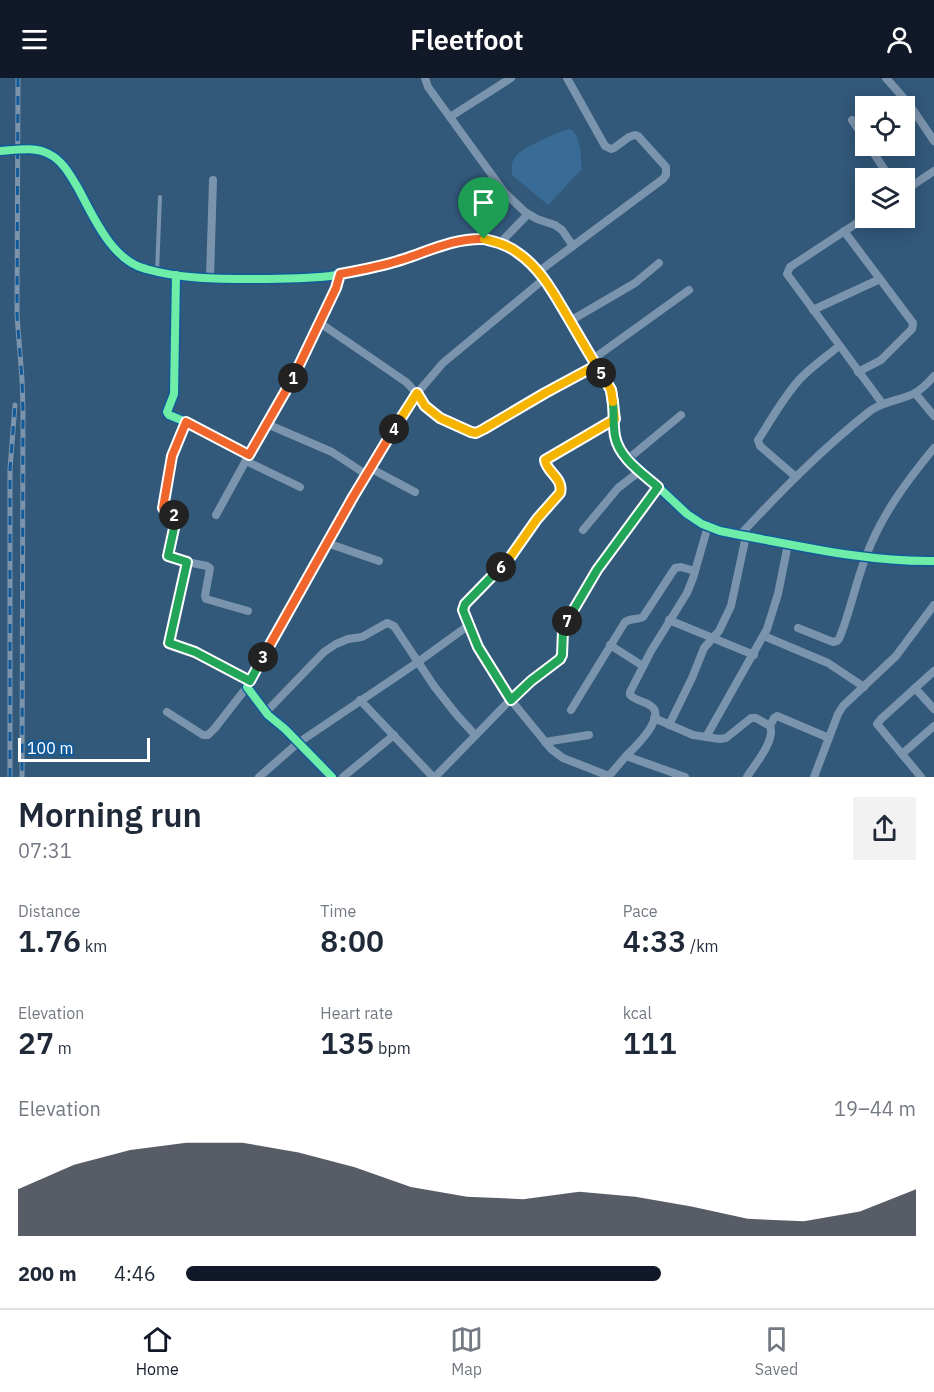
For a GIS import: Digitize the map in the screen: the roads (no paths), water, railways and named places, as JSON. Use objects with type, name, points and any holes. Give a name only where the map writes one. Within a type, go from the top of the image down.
[{"type":"street","points":[[424,78],[428,87],[505,193],[528,214],[562,230],[573,246]]},
{"type":"street","points":[[450,117],[511,78]]},
{"type":"street","points":[[167,712],[203,735],[212,733],[249,684],[327,543],[417,393],[443,363],[573,246],[666,175],[666,166],[638,136],[629,137],[611,149],[605,146],[567,78]]},
{"type":"street","points":[[886,78],[909,104],[934,141]]},
{"type":"street","points":[[852,120],[855,124]]},
{"type":"street","points":[[0,151],[37,150],[49,154],[60,162],[106,237],[120,255],[140,268],[157,273],[210,278],[279,279],[328,276],[364,270],[469,238],[500,243],[529,261],[541,275],[595,362],[611,390],[617,444],[628,459],[687,514],[702,524],[743,536],[892,561],[934,561]]},
{"type":"street","points":[[915,184],[934,171]]},
{"type":"street","points":[[210,278],[213,180]]},
{"type":"street","points":[[500,243],[528,214]]},
{"type":"street","points":[[855,224],[790,267],[789,277],[882,404]]},
{"type":"street","points":[[844,231],[912,321],[913,326],[881,360],[858,372]]},
{"type":"street","points":[[570,321],[635,283],[659,263]]},
{"type":"street","points":[[216,515],[284,396],[336,288],[340,274]]},
{"type":"street","points":[[176,275],[174,394],[167,412],[300,487]]},
{"type":"street","points":[[813,310],[880,279]]},
{"type":"street","points":[[320,322],[406,382],[435,415],[466,431],[476,433],[595,362],[689,290]]},
{"type":"street","points":[[796,477],[760,446],[758,440],[798,381],[839,346]]},
{"type":"street","points":[[669,725],[704,648],[718,632],[731,606],[743,536],[777,495],[826,448],[871,410],[915,393],[934,376]]},
{"type":"street","points":[[915,393],[934,416]]},
{"type":"street","points":[[628,459],[681,415]]},
{"type":"street","points":[[615,419],[545,460],[545,464],[560,482],[560,493],[537,519],[511,556],[465,604],[463,610],[483,655],[511,700],[545,742],[563,758],[609,776],[648,732],[655,711],[653,707],[633,699],[630,695],[643,666],[687,593],[708,526]]},
{"type":"street","points":[[186,422],[172,456],[163,508],[176,517],[168,556],[210,568],[206,599],[248,611]]},
{"type":"street","points":[[267,424],[415,492]]},
{"type":"street","points":[[798,628],[833,642],[839,639],[865,557],[878,529],[910,477],[934,448]]},
{"type":"street","points":[[583,530],[618,488],[640,471]]},
{"type":"street","points":[[360,700],[434,777],[531,681],[560,659],[566,621],[597,570],[658,487]]},
{"type":"street","points":[[327,543],[379,561]]},
{"type":"street","points":[[706,737],[764,636],[778,594],[788,544]]},
{"type":"street","points":[[187,562],[169,643],[195,652],[249,684],[266,712],[332,777]]},
{"type":"street","points":[[571,710],[625,621],[643,617],[675,568],[681,567],[695,571]]},
{"type":"street","points":[[813,777],[843,706],[896,657],[934,605]]},
{"type":"street","points":[[669,620],[753,655]]},
{"type":"street","points":[[266,712],[324,652],[348,639],[362,637],[387,623],[394,626],[444,700],[475,735]]},
{"type":"street","points":[[259,777],[298,743],[469,625]]},
{"type":"street","points":[[764,636],[828,663],[864,687]]},
{"type":"street","points":[[610,645],[643,666]]},
{"type":"street","points":[[921,777],[877,724],[934,670]]},
{"type":"street","points":[[915,688],[934,709]]},
{"type":"street","points":[[770,726],[777,716],[829,738]]},
{"type":"street","points":[[654,718],[693,735],[720,739],[726,738],[751,718],[756,718],[770,726],[771,739],[747,777]]},
{"type":"street","points":[[902,754],[934,726]]},
{"type":"street","points":[[343,777],[394,735]]},
{"type":"street","points":[[545,742],[590,735]]},
{"type":"street","points":[[626,756],[682,777]]},
{"type":"lane","points":[[157,273],[160,197]]},
{"type":"water","points":[[570,129],[579,141],[582,169],[548,205],[512,175],[513,161],[518,154],[532,145]]},
{"type":"railway","points":[[18,78],[17,315],[23,411],[22,777]]},
{"type":"railway","points":[[10,777],[10,469],[15,405]]}]
